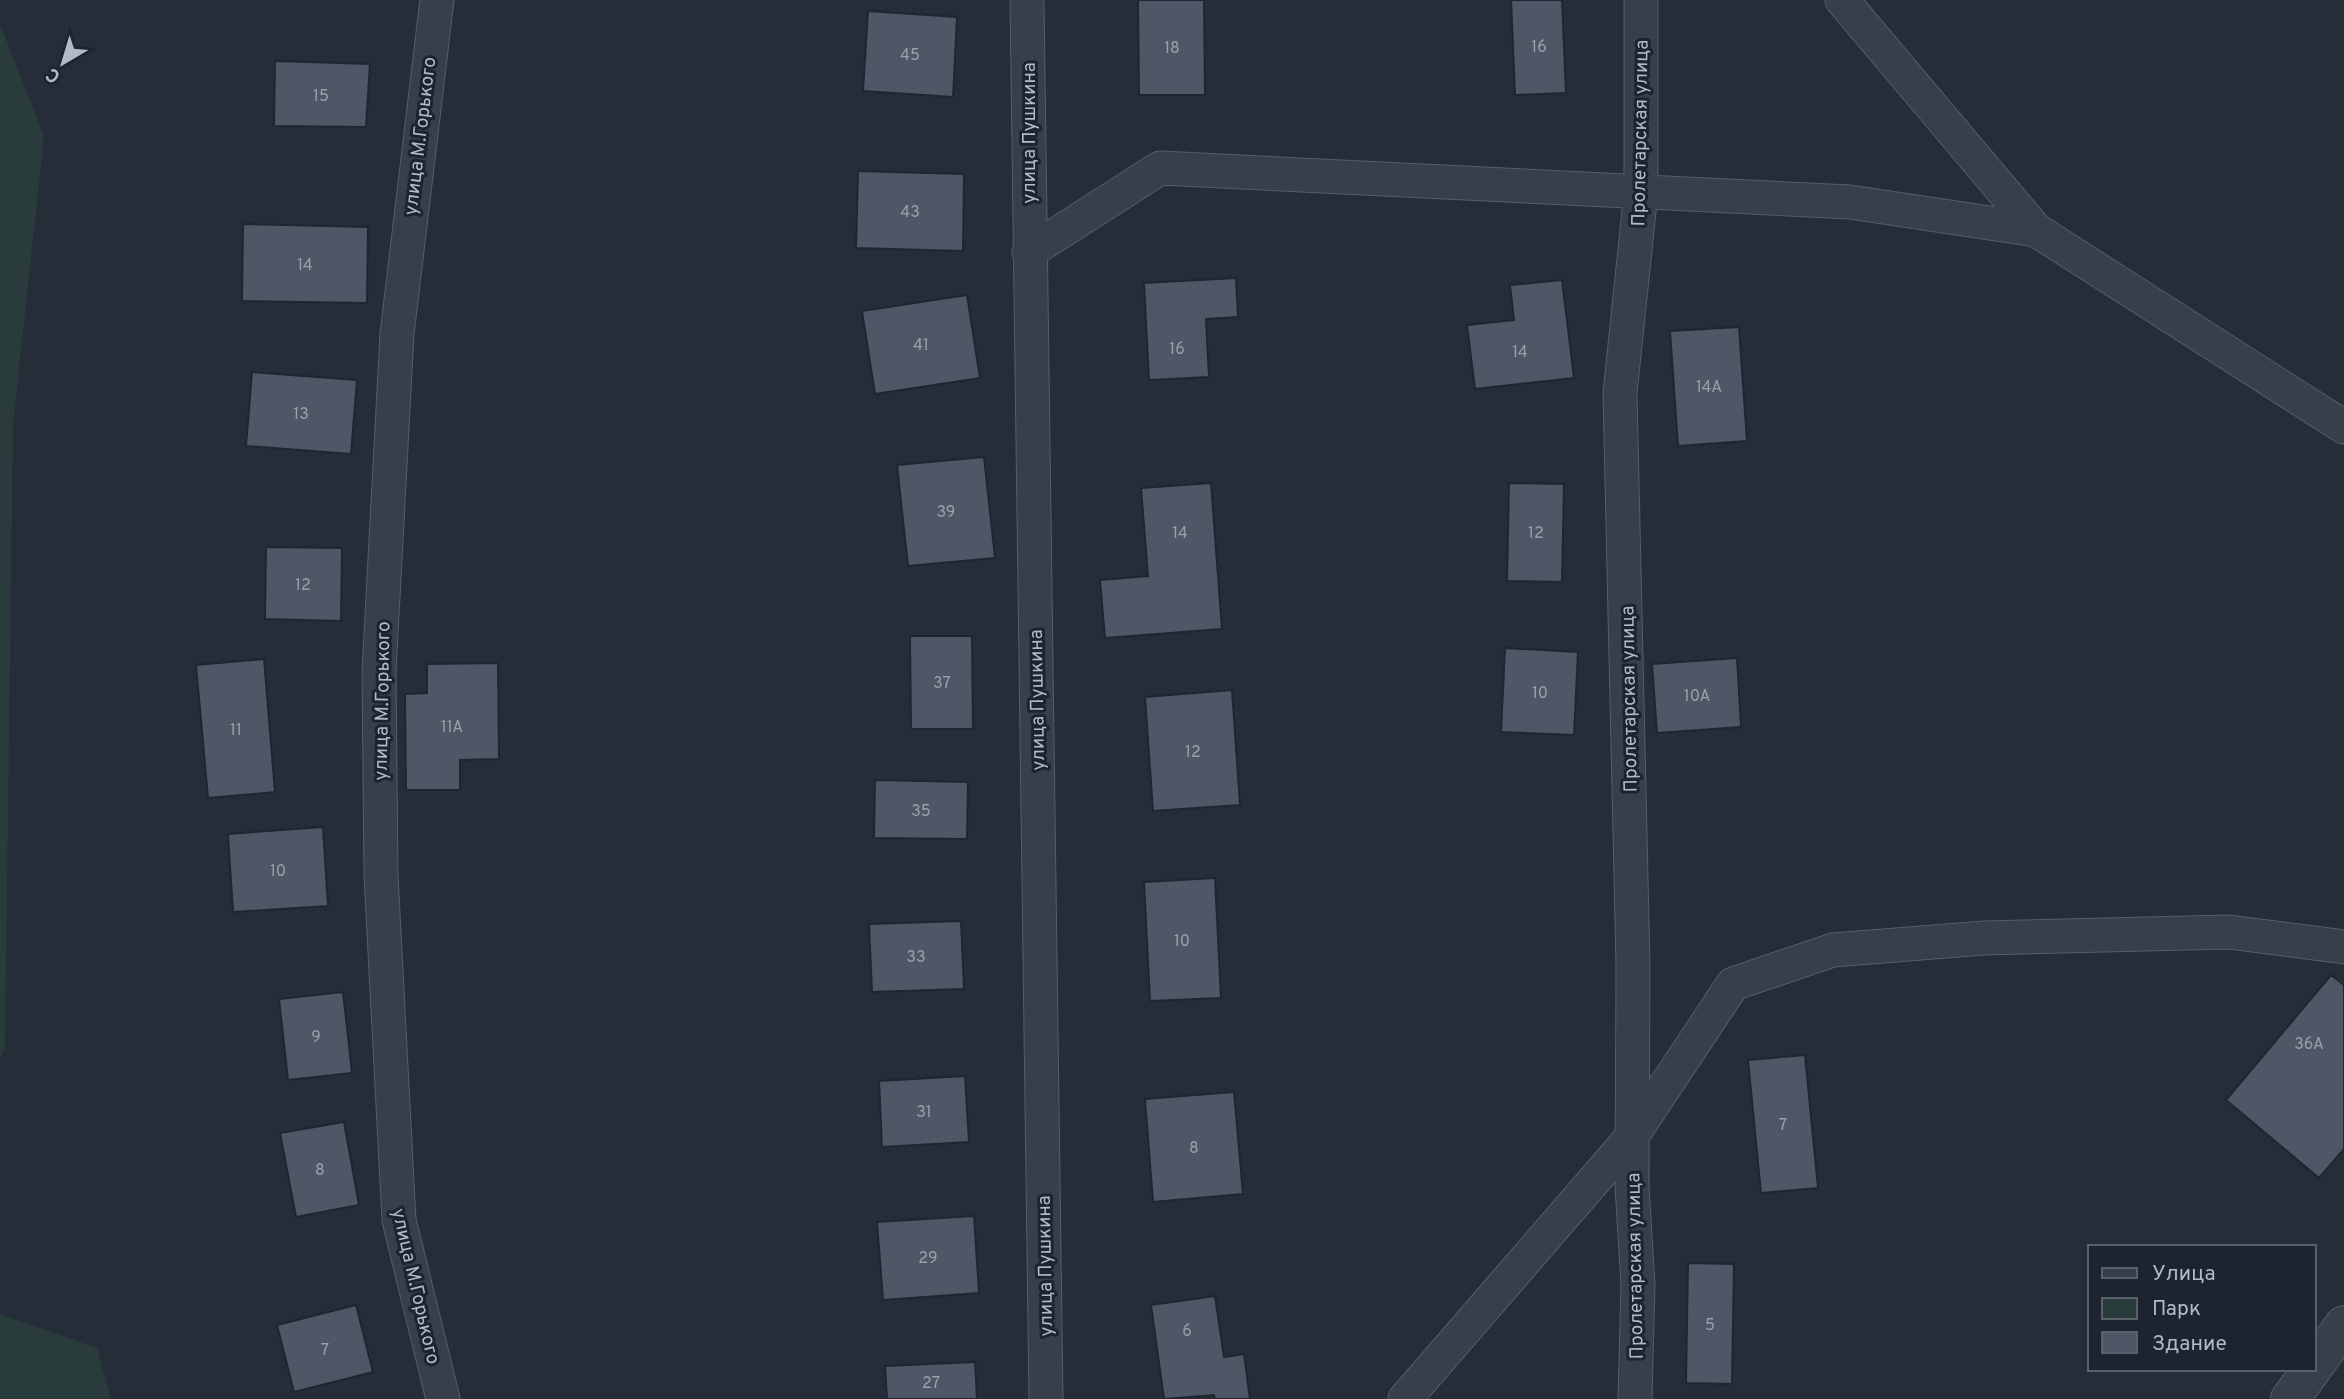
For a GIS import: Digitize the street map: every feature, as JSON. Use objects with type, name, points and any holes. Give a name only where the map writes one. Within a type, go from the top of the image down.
[{"type":"street","name":"улица М.Горького","points":[[437,0],[397,334],[379,686],[381,875],[399,1220],[443,1399]]},
{"type":"street","name":"улица Пушкина","points":[[1027,0],[1046,1399]]},
{"type":"street","name":"Пролетарская улица","points":[[1635,1399],[1637,1285],[1632,1137],[1633,951],[1619,393],[1641,192],[1642,0]]},
{"type":"street","points":[[1842,0],[2036,230],[2344,428]]},
{"type":"street","points":[[1029,252],[1160,168],[1850,202],[2036,230]]},
{"type":"street","points":[[1405,1399],[1632,1137],[1732,984],[1833,950],[1984,938],[2229,932],[2344,947]]},
{"type":"street","points":[[2316,1363],[2344,1325]]},
{"type":"street","points":[[2290,1399],[2310,1371]]},
{"type":"green space","points":[[0,24],[44,136],[13,426],[5,1048],[0,1059]]},
{"type":"green space","points":[[0,1314],[97,1348],[111,1399],[0,1399]]},
{"type":"building","points":[[1138,0],[1204,0],[1205,95],[1139,95]]},
{"type":"building","points":[[1511,0],[1562,0],[1566,93],[1515,95]]},
{"type":"building","points":[[868,11],[957,17],[953,97],[863,91]]},
{"type":"building","points":[[275,61],[370,64],[366,127],[274,126]]},
{"type":"building","points":[[858,171],[964,174],[963,251],[856,248]]},
{"type":"building","points":[[243,224],[368,227],[367,303],[242,301]]},
{"type":"building","points":[[1236,278],[1238,317],[1206,319],[1209,377],[1149,380],[1144,283]]},
{"type":"building","points":[[1562,280],[1574,378],[1475,389],[1467,325],[1514,320],[1510,285]]},
{"type":"building","points":[[967,295],[980,378],[875,394],[862,311]]},
{"type":"building","points":[[1739,327],[1747,441],[1678,446],[1670,331]]},
{"type":"building","points":[[252,372],[357,380],[351,454],[246,446]]},
{"type":"building","points":[[984,457],[995,558],[908,566],[897,465]]},
{"type":"building","points":[[1211,483],[1222,629],[1105,638],[1100,580],[1148,576],[1141,488]]},
{"type":"building","points":[[1509,483],[1564,484],[1562,582],[1507,581]]},
{"type":"building","points":[[266,547],[342,548],[341,621],[265,619]]},
{"type":"building","points":[[910,636],[972,636],[973,729],[911,729]]},
{"type":"building","points":[[1505,648],[1578,652],[1574,735],[1501,732]]},
{"type":"building","points":[[1737,658],[1741,727],[1657,733],[1652,664]]},
{"type":"building","points":[[264,659],[275,792],[208,798],[196,665]]},
{"type":"building","points":[[498,663],[499,759],[460,760],[460,790],[406,790],[405,694],[427,693],[427,664]]},
{"type":"building","points":[[1232,690],[1240,805],[1153,811],[1145,697]]},
{"type":"building","points":[[875,780],[968,782],[967,839],[874,838]]},
{"type":"building","points":[[323,827],[328,906],[233,912],[228,834]]},
{"type":"building","points":[[1215,878],[1221,998],[1150,1001],[1144,882]]},
{"type":"building","points":[[961,921],[964,989],[872,992],[869,924]]},
{"type":"building","points":[[2331,975],[2344,985],[2344,1149],[2319,1178],[2226,1100]]},
{"type":"building","points":[[343,992],[352,1073],[288,1080],[279,999]]},
{"type":"building","points":[[1805,1055],[1818,1188],[1761,1193],[1748,1060]]},
{"type":"building","points":[[965,1076],[969,1142],[882,1147],[879,1081]]},
{"type":"building","points":[[1234,1092],[1243,1194],[1153,1202],[1145,1099]]},
{"type":"building","points":[[344,1122],[359,1205],[296,1217],[280,1133]]},
{"type":"building","points":[[974,1216],[979,1293],[883,1300],[877,1222]]},
{"type":"building","points":[[1688,1263],[1734,1264],[1732,1384],[1686,1383]]},
{"type":"building","points":[[1215,1296],[1224,1357],[1244,1354],[1250,1399],[1215,1399],[1214,1395],[1164,1399],[1151,1305]]},
{"type":"building","points":[[356,1305],[373,1372],[294,1392],[277,1325]]},
{"type":"building","points":[[975,1362],[977,1399],[887,1399],[885,1366]]}]
